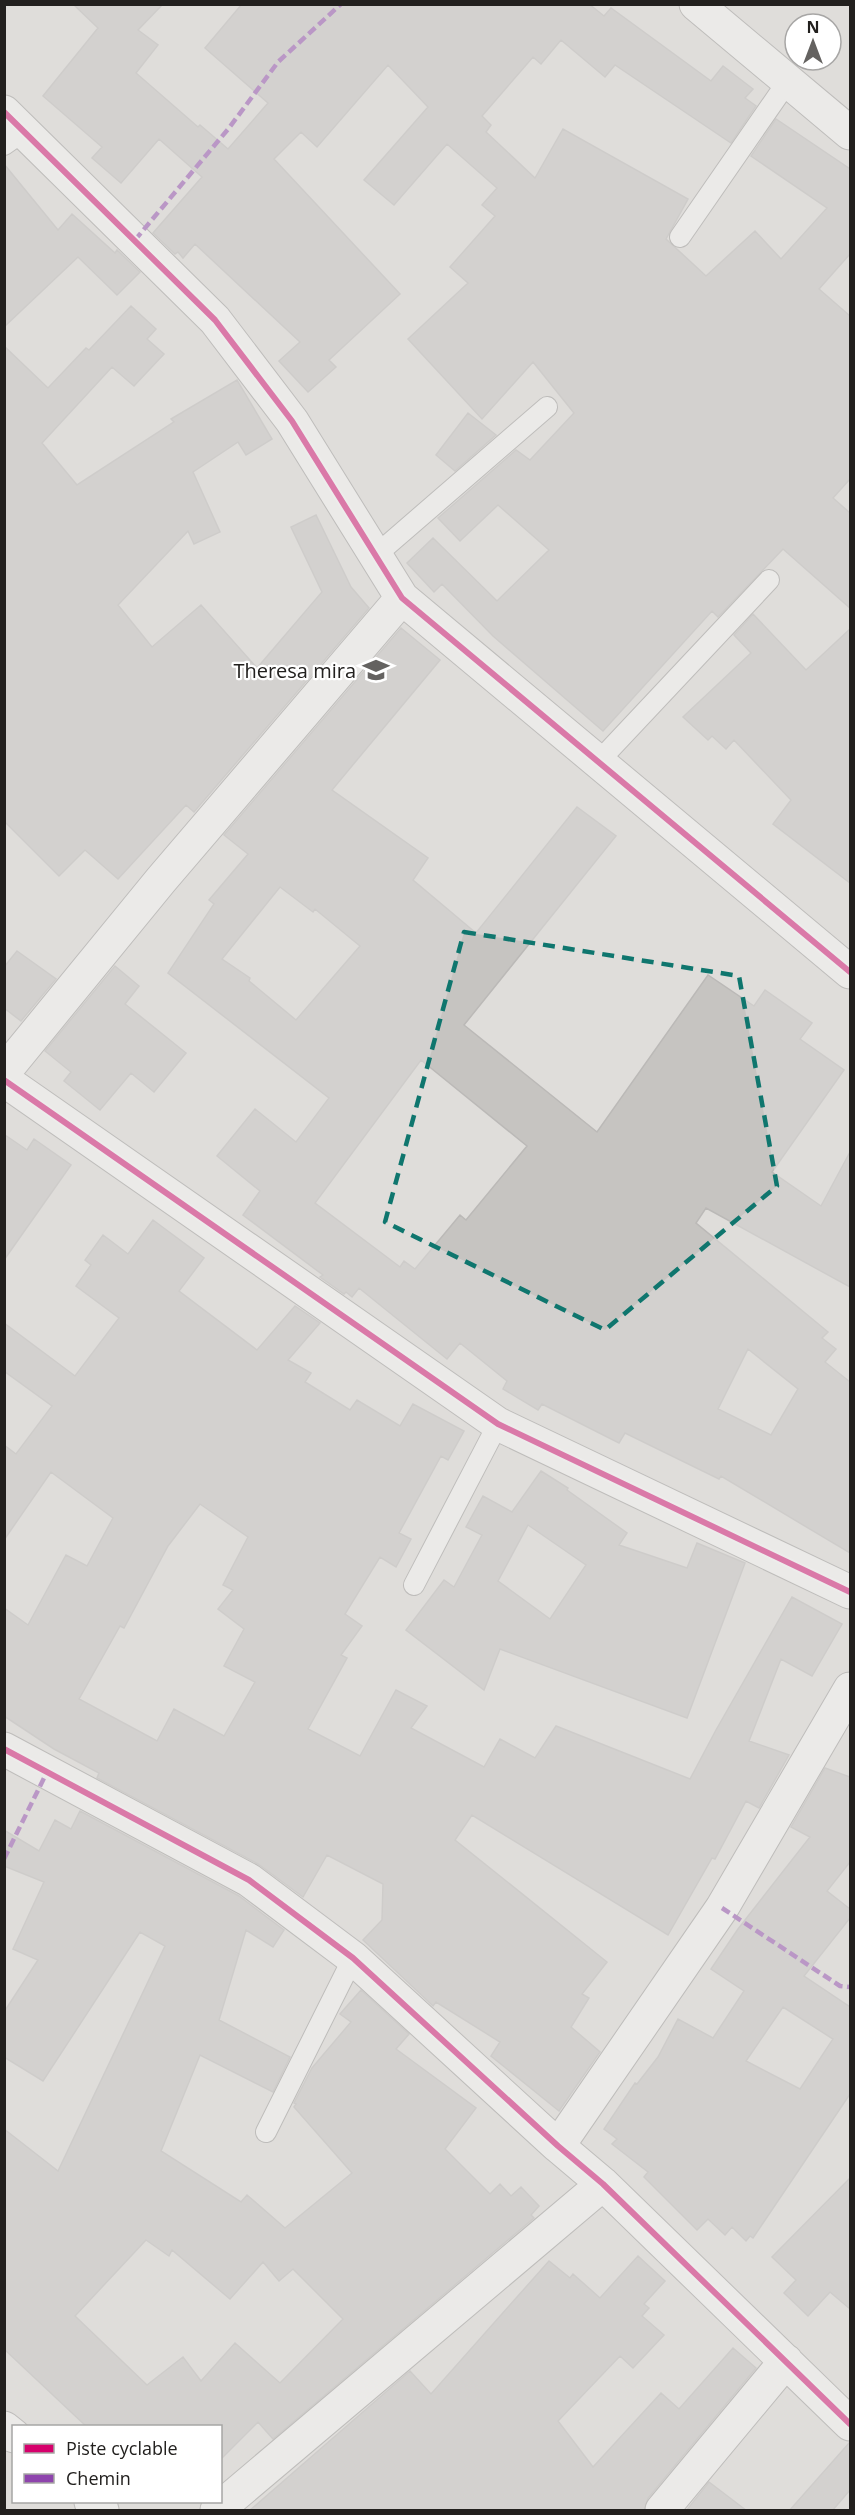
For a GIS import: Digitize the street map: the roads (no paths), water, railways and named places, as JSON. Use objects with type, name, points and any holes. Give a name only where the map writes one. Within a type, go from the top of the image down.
[{"type":"street","points":[[696,4],[850,134]]},
{"type":"street","points":[[11,129],[215,320],[292,421],[402,598],[850,972]]},
{"type":"street","points":[[4,1072],[161,880],[402,598]]},
{"type":"street","points":[[4,1080],[498,1424],[850,1592]]},
{"type":"street","points":[[558,2146],[722,1908],[848,1700]]},
{"type":"street","points":[[4,1749],[249,1880],[353,1958],[558,2146],[603,2184],[850,2424]]},
{"type":"street","points":[[217,2511],[603,2184]]},
{"type":"street","points":[[662,2511],[786,2361]]},
{"type":"lane","points":[[680,237],[788,81]]},
{"type":"lane","points":[[376,555],[547,408]]},
{"type":"lane","points":[[598,762],[769,579]]},
{"type":"lane","points":[[414,1585],[498,1424]]},
{"type":"lane","points":[[266,2132],[353,1958]]},
{"type":"place","name":"Theresa mira","points":[[376,670]]}]
